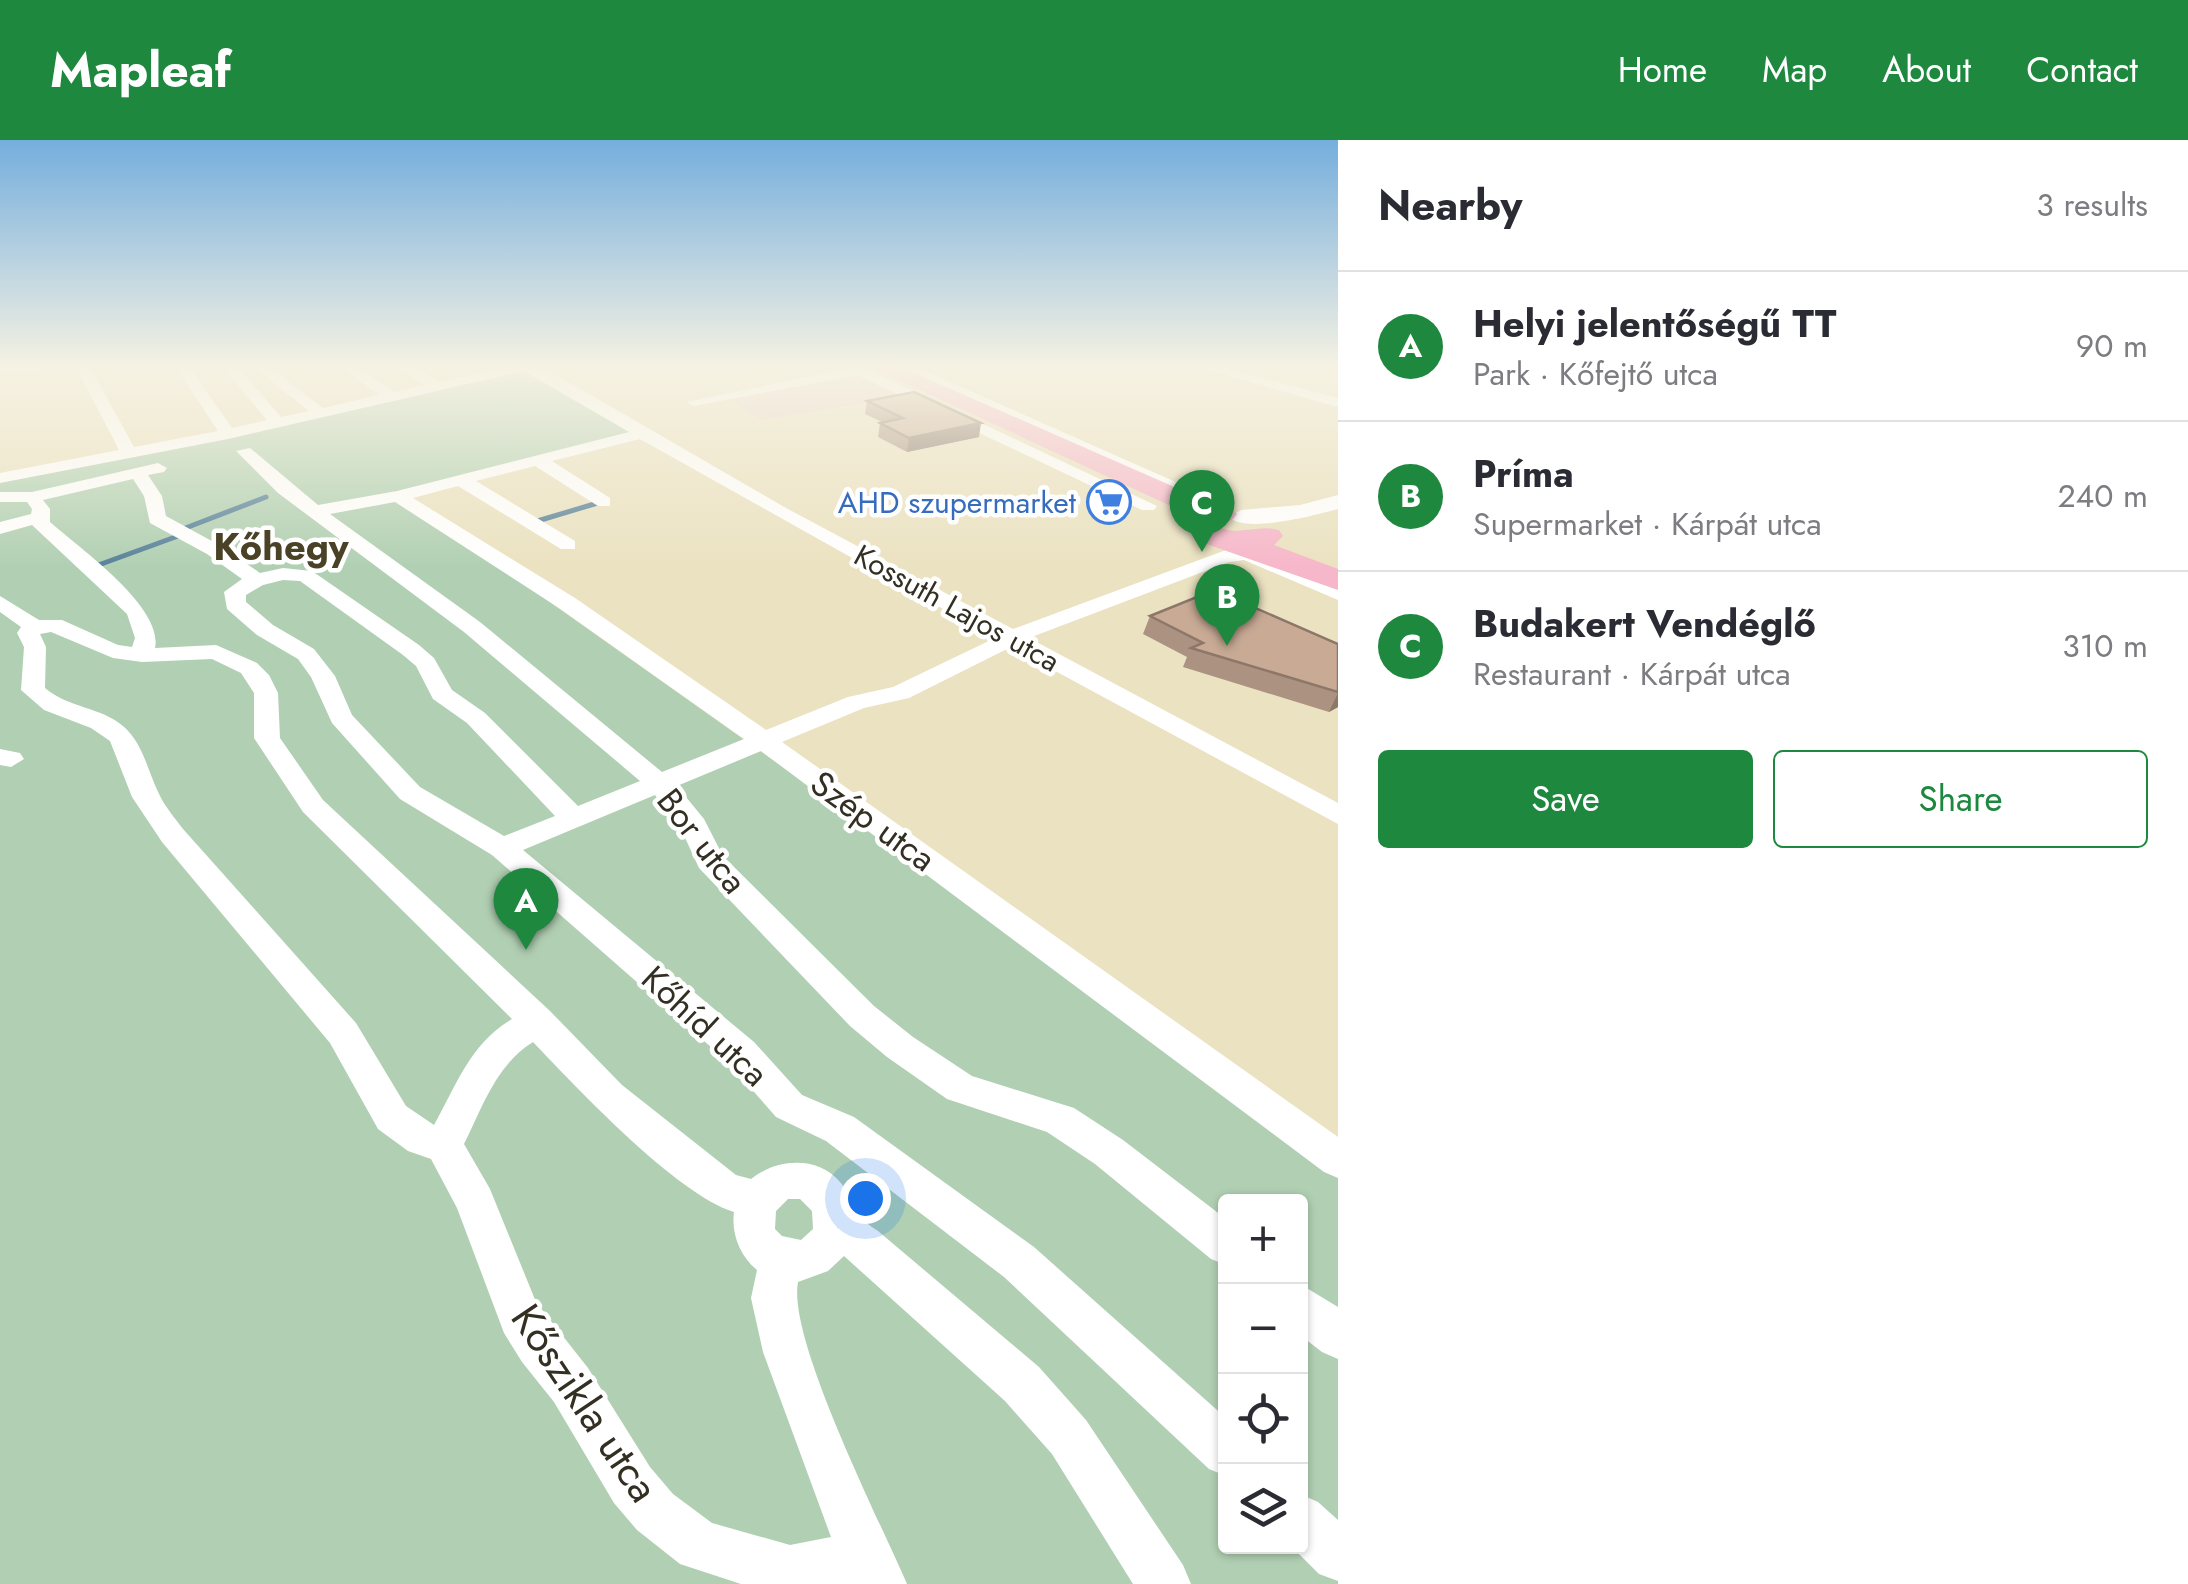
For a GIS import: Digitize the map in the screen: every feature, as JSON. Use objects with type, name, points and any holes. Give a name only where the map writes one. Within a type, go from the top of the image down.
[{"type":"main road","points":[[1025,432],[1182,509],[1234,526],[1336,578]]},
{"type":"street","points":[[117,432],[154,496],[156,518],[242,567],[256,580],[283,574],[305,575],[391,634],[426,663],[442,694],[476,718],[573,818]]},
{"type":"street","points":[[0,528],[36,507],[133,463],[235,432]]},
{"type":"street","name":"Bor utca","points":[[291,432],[224,454],[315,510],[472,627],[660,785],[694,826],[710,861],[888,1036],[960,1088],[1060,1120],[1109,1152],[1218,1240]]},
{"type":"street","name":"Kossuth Lajos utca","points":[[636,432],[1338,815]]},
{"type":"street","points":[[999,432],[1148,506]]},
{"type":"street","points":[[1053,432],[1125,464],[1234,526]]},
{"type":"street","points":[[315,510],[398,496],[639,434]]},
{"type":"street","points":[[538,460],[604,502]]},
{"type":"street","points":[[0,478],[133,463],[174,465]]},
{"type":"street","points":[[462,480],[568,545]]},
{"type":"street","name":"Szép utca","points":[[398,496],[567,604],[764,741],[1338,1160]]},
{"type":"street","points":[[0,497],[36,507]]},
{"type":"street","points":[[502,848],[857,702],[900,693],[1030,630],[1206,563],[1234,526],[1338,502]]},
{"type":"street","points":[[36,507],[40,523],[137,612],[146,638],[142,655]]},
{"type":"street","name":"Kőhíd utca","points":[[256,580],[233,596],[244,614],[306,654],[323,676],[340,718],[410,793],[502,848],[741,1052],[790,1106],[840,1128],[1018,1262],[1218,1445]]},
{"type":"street","points":[[0,602],[17,618],[35,627],[54,626],[114,651],[142,655],[216,652],[249,668],[261,680],[266,694],[267,738],[313,806],[538,1021],[609,1096],[724,1190],[756,1200]]},
{"type":"street","points":[[35,627],[28,632],[35,647],[32,690],[55,707],[116,732],[127,748],[149,804],[228,904],[342,1032],[388,1118],[420,1142],[444,1145],[490,1056],[500,1044],[538,1021]]},
{"type":"street","name":"Kőszikla utca","points":[[444,1145],[475,1202],[520,1317],[580,1398],[632,1485],[655,1512],[699,1545],[790,1572],[872,1570]]},
{"type":"street","points":[[805,1184],[825,1196],[832,1206],[836,1228],[828,1248],[818,1256],[806,1260],[782,1257],[770,1251],[755,1232],[753,1210],[756,1200],[774,1185],[805,1184]]},
{"type":"street","points":[[836,1228],[863,1245],[1022,1384],[1069,1437],[1164,1584]]},
{"type":"street","points":[[782,1257],[774,1298],[786,1352],[872,1570]]},
{"type":"street","points":[[1308,1312],[1338,1336]]},
{"type":"street","points":[[1308,1527],[1338,1555]]},
{"type":"green space","points":[[214,432],[639,434],[400,496],[1338,1160],[1338,1584],[0,1584],[0,478]]},
{"type":"building","points":[[898,432],[936,432],[909,438]]},
{"type":"building","points":[[1214,590],[1338,644],[1338,692],[1191,648],[1203,643],[1150,616]]},
{"type":"waterway","points":[[183,529],[266,497]]},
{"type":"waterway","points":[[534,522],[601,502]]},
{"type":"waterway","points":[[93,567],[178,536]]},
{"type":"place","name":"AHD szupermarket","points":[[1109,502]]},
{"type":"place","name":"Budakert Vendéglő","points":[[1202,552]]},
{"type":"place","name":"Príma","points":[[1227,646]]},
{"type":"place","name":"Helyi jelentőségű TT","points":[[526,950]]},
{"type":"district","name":"Kőhegy","points":[[281,546]]}]
